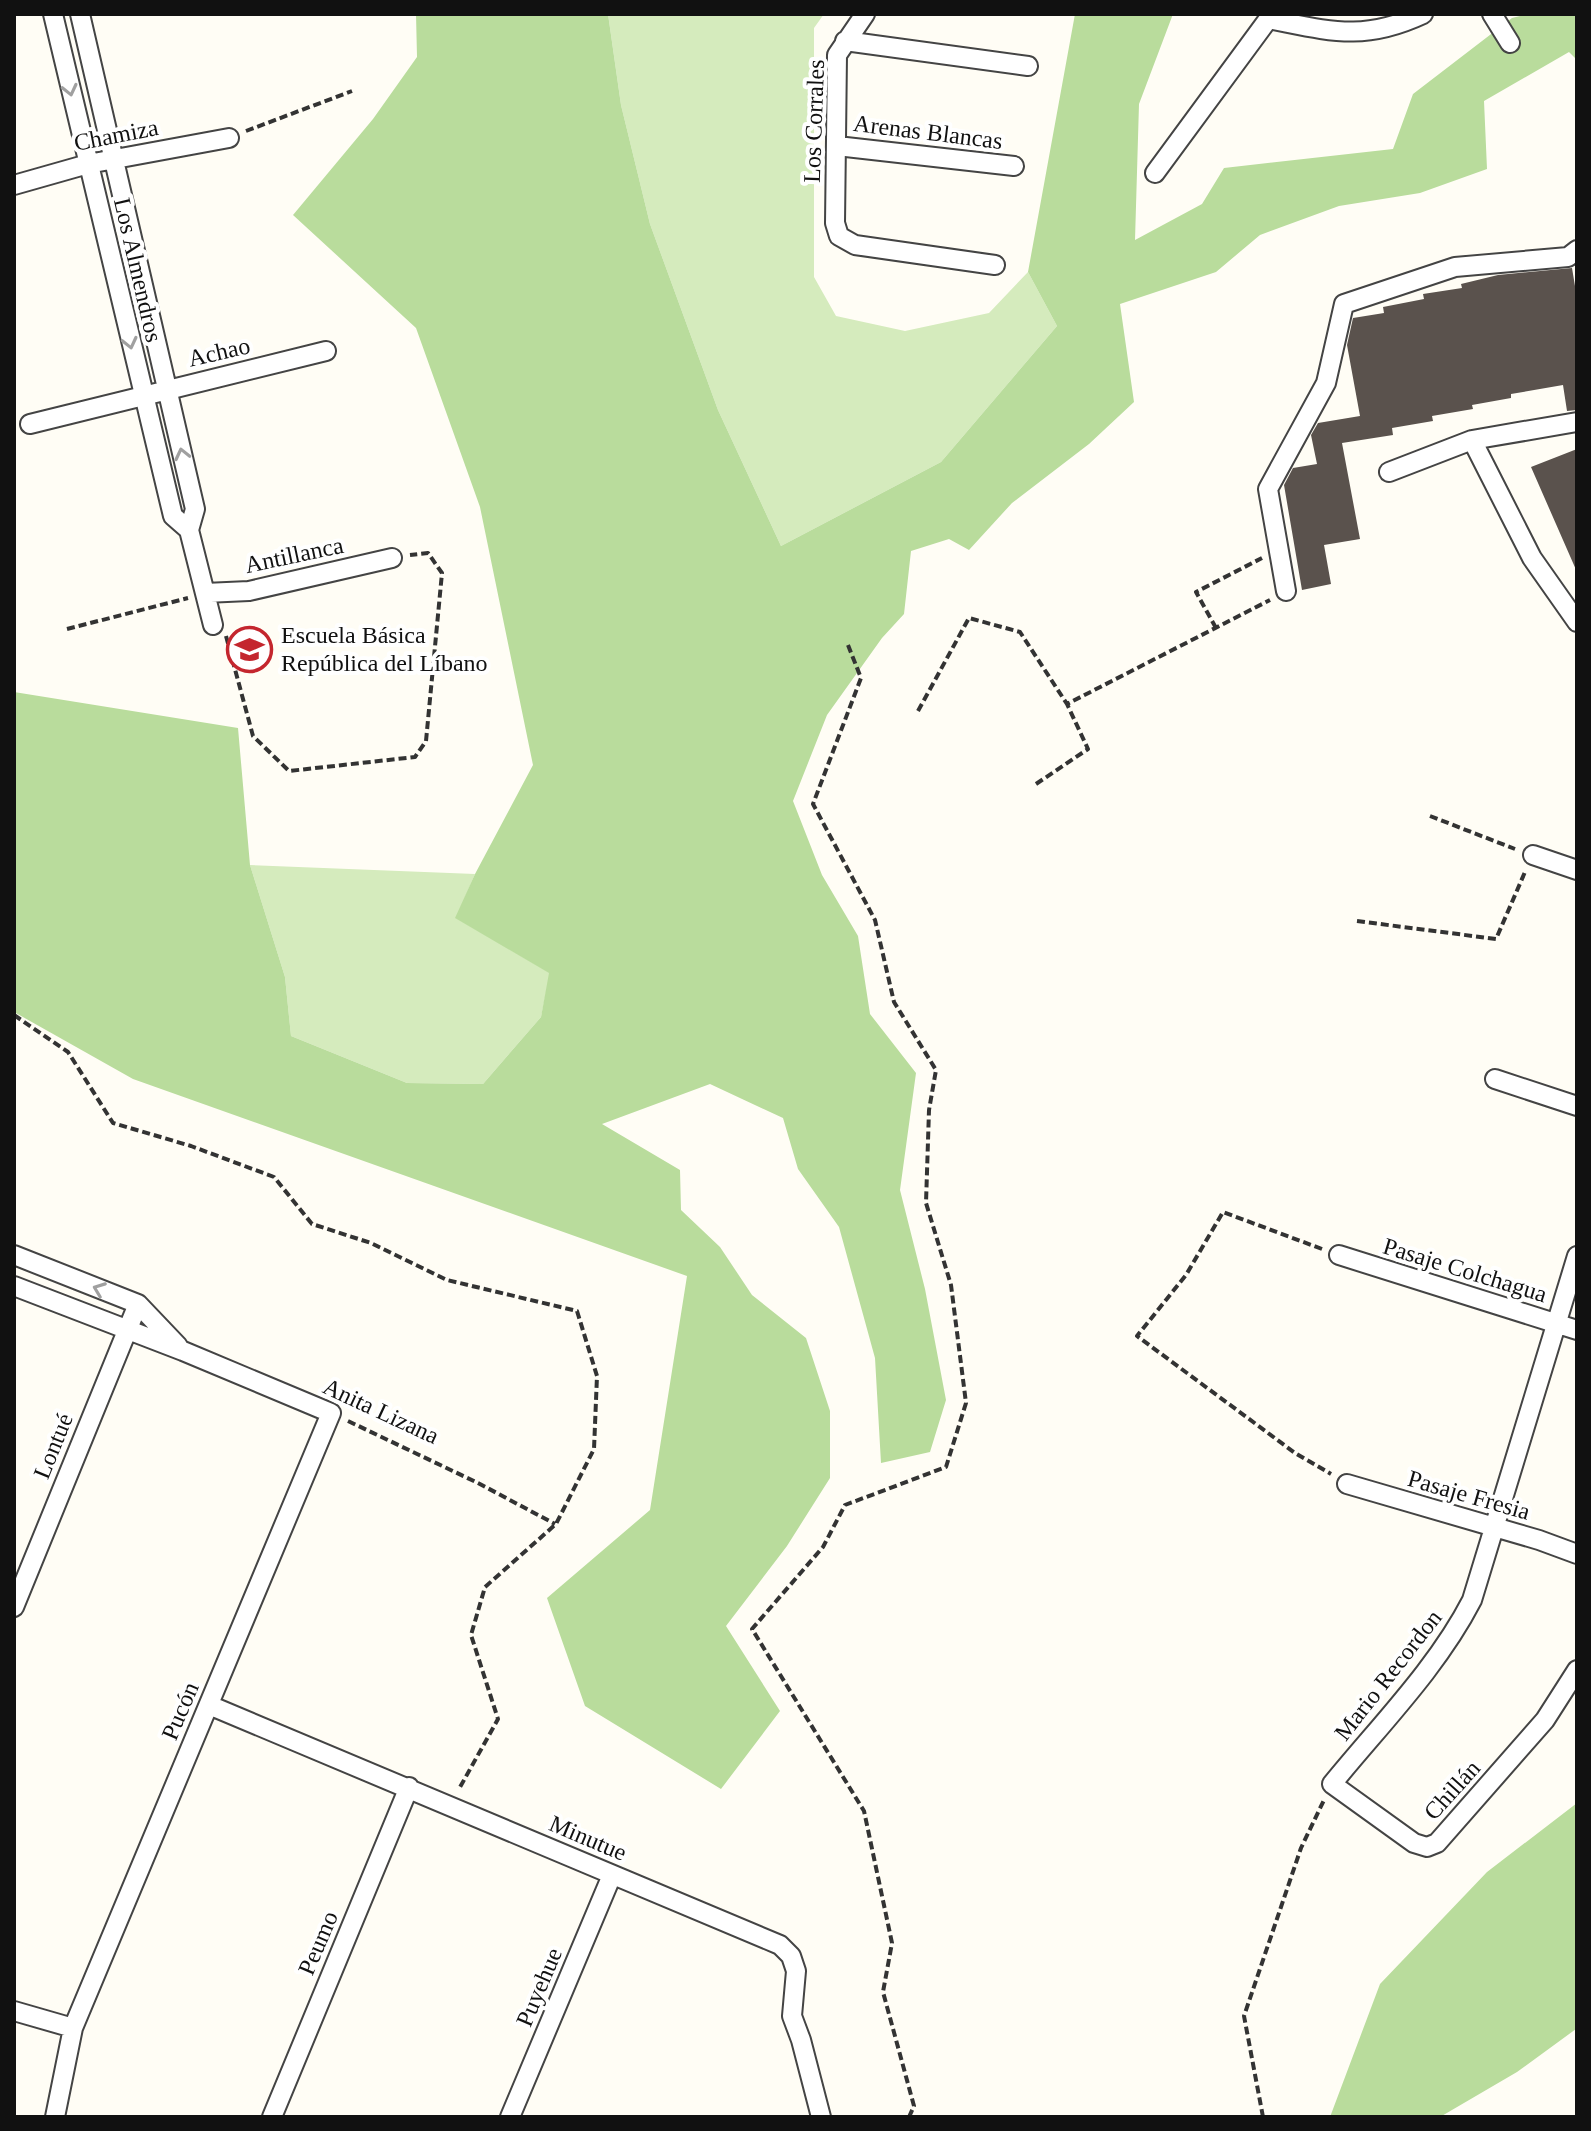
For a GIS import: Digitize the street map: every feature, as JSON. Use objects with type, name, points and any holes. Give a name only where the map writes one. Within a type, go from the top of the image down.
[{"type":"street","name":"Los Almendros","points":[[53,14],[173,516],[189,530]]},
{"type":"street","name":"Los Almendros","points":[[80,14],[195,509],[189,530],[213,625]]},
{"type":"street","name":"Los Corrales","points":[[865,14],[837,55],[835,223],[839,236],[855,245],[995,265]]},
{"type":"street","points":[[1155,173],[1270,16],[1359,34],[1404,23],[1423,14]]},
{"type":"street","points":[[1493,14],[1510,43]]},
{"type":"street","points":[[845,41],[1028,66]]},
{"type":"street","name":"Chamiza","points":[[14,185],[88,164],[229,138]]},
{"type":"street","name":"Arenas Blancas","points":[[837,146],[1014,166]]},
{"type":"street","points":[[1286,591],[1268,489],[1326,383],[1344,304],[1455,267],[1568,257],[1577,250]]},
{"type":"street","name":"Achao","points":[[30,424],[326,351]]},
{"type":"street","points":[[1389,472],[1472,440],[1577,422]]},
{"type":"street","points":[[1472,440],[1532,558],[1577,622]]},
{"type":"street","name":"Antillanca","points":[[205,593],[249,591],[392,558]]},
{"type":"street","points":[[1533,855],[1577,870]]},
{"type":"street","points":[[1495,1079],[1577,1106]]},
{"type":"street","name":"Anita Lizana","points":[[14,1255],[138,1304],[183,1351]]},
{"type":"street","name":"Pasaje Colchagua","points":[[1339,1255],[1577,1330]]},
{"type":"street","name":"Mario Recordon","points":[[1332,1784],[1458,1628],[1472,1600],[1577,1256]]},
{"type":"street","name":"Anita Lizana","points":[[14,1286],[183,1351],[331,1413]]},
{"type":"street","name":"Lontué","points":[[14,1607],[138,1304]]},
{"type":"street","name":"Pucón","points":[[55,2117],[73,2028],[331,1413]]},
{"type":"street","name":"Pasaje Fresia","points":[[1347,1484],[1577,1554]]},
{"type":"street","name":"Chillán","points":[[1332,1784],[1414,1843],[1427,1847],[1437,1843],[1545,1720],[1577,1670]]},
{"type":"street","name":"Minutue","points":[[209,1705],[780,1945],[791,1956],[796,1971],[792,2016],[821,2117]]},
{"type":"street","name":"Peumo","points":[[272,2117],[409,1787]]},
{"type":"street","name":"Puyehue","points":[[510,2117],[612,1875]]},
{"type":"street","points":[[14,2011],[73,2028]]},
{"type":"path","points":[[229,138],[352,91]]},
{"type":"path","points":[[1216,628],[1196,592],[1279,550]]},
{"type":"path","points":[[213,625],[224,627],[253,736],[289,771],[415,757],[426,741],[442,573],[428,553]]},
{"type":"path","points":[[1067,704],[1286,591]]},
{"type":"path","points":[[67,629],[205,593]]},
{"type":"path","points":[[918,711],[969,618],[1020,632],[1067,704],[1088,749],[1036,784]]},
{"type":"path","points":[[848,645],[861,678],[813,804],[875,920],[894,1002],[936,1070],[929,1110],[926,1203],[951,1285],[966,1403],[946,1467],[845,1505],[823,1547],[752,1629],[864,1811],[892,1943],[883,1992],[914,2106],[909,2117]]},
{"type":"path","points":[[1357,921],[1496,939],[1533,855],[1430,816]]},
{"type":"path","points":[[14,1015],[68,1052],[113,1123],[191,1146],[274,1177],[312,1224],[371,1243],[447,1280],[577,1311],[597,1376],[594,1449],[556,1524],[485,1587],[471,1635],[498,1719],[450,1805]]},
{"type":"path","points":[[1339,1255],[1223,1212],[1186,1275],[1137,1336],[1295,1453],[1347,1484]]},
{"type":"path","name":"Anita Lizana","points":[[331,1413],[556,1524]]},
{"type":"path","points":[[1263,2117],[1244,2016],[1301,1848],[1332,1784]]},
{"type":"green space","points":[[416,14],[608,14],[621,105],[650,224],[718,410],[781,546],[941,462],[1057,326],[1028,272],[1075,14],[1173,14],[1139,104],[1135,240],[1202,204],[1224,168],[1393,149],[1413,94],[1512,18],[1528,14],[1577,14],[1577,60],[1569,52],[1484,101],[1487,169],[1420,193],[1339,206],[1260,235],[1216,272],[1120,304],[1134,402],[1089,444],[1012,503],[969,550],[949,539],[911,551],[904,614],[882,638],[827,715],[793,801],[822,875],[858,936],[870,1014],[916,1073],[900,1190],[925,1289],[946,1400],[930,1452],[881,1463],[875,1358],[839,1227],[798,1169],[783,1118],[710,1084],[602,1124],[680,1170],[681,1210],[720,1247],[752,1295],[806,1338],[830,1411],[830,1478],[787,1546],[726,1626],[780,1711],[721,1789],[585,1706],[547,1598],[650,1510],[687,1276],[133,1079],[14,1012],[14,692],[238,728],[250,865],[285,977],[291,1036],[407,1083],[483,1084],[541,1017],[549,973],[455,918],[533,765],[480,507],[416,328],[293,215],[373,119],[417,57]]},
{"type":"green space","points":[[608,14],[824,14],[814,28],[814,277],[836,316],[905,331],[989,313],[1028,272],[1057,326],[941,462],[781,546],[718,410],[650,224],[621,105]]},
{"type":"green space","points":[[250,865],[475,874],[456,918],[550,973],[541,1017],[483,1084],[407,1083],[291,1036],[285,977]]},
{"type":"green space","points":[[1577,1803],[1576,2029],[1517,2072],[1440,2117],[1330,2117],[1380,1984],[1487,1872]]},
{"type":"building","points":[[1572,268],[1577,298],[1577,410],[1567,411],[1563,385],[1511,394],[1511,398],[1472,405],[1473,409],[1432,416],[1433,421],[1392,428],[1393,435],[1342,443],[1360,539],[1324,545],[1331,584],[1302,590],[1284,485],[1293,468],[1317,464],[1311,435],[1318,423],[1360,416],[1347,345],[1353,318],[1384,313],[1383,307],[1424,299],[1423,294],[1462,288],[1461,284],[1498,275]]},
{"type":"building","points":[[1577,449],[1577,572],[1531,467]]},
{"type":"place","name":"Escuela Básica República del Líbano","points":[[250,649]]}]
